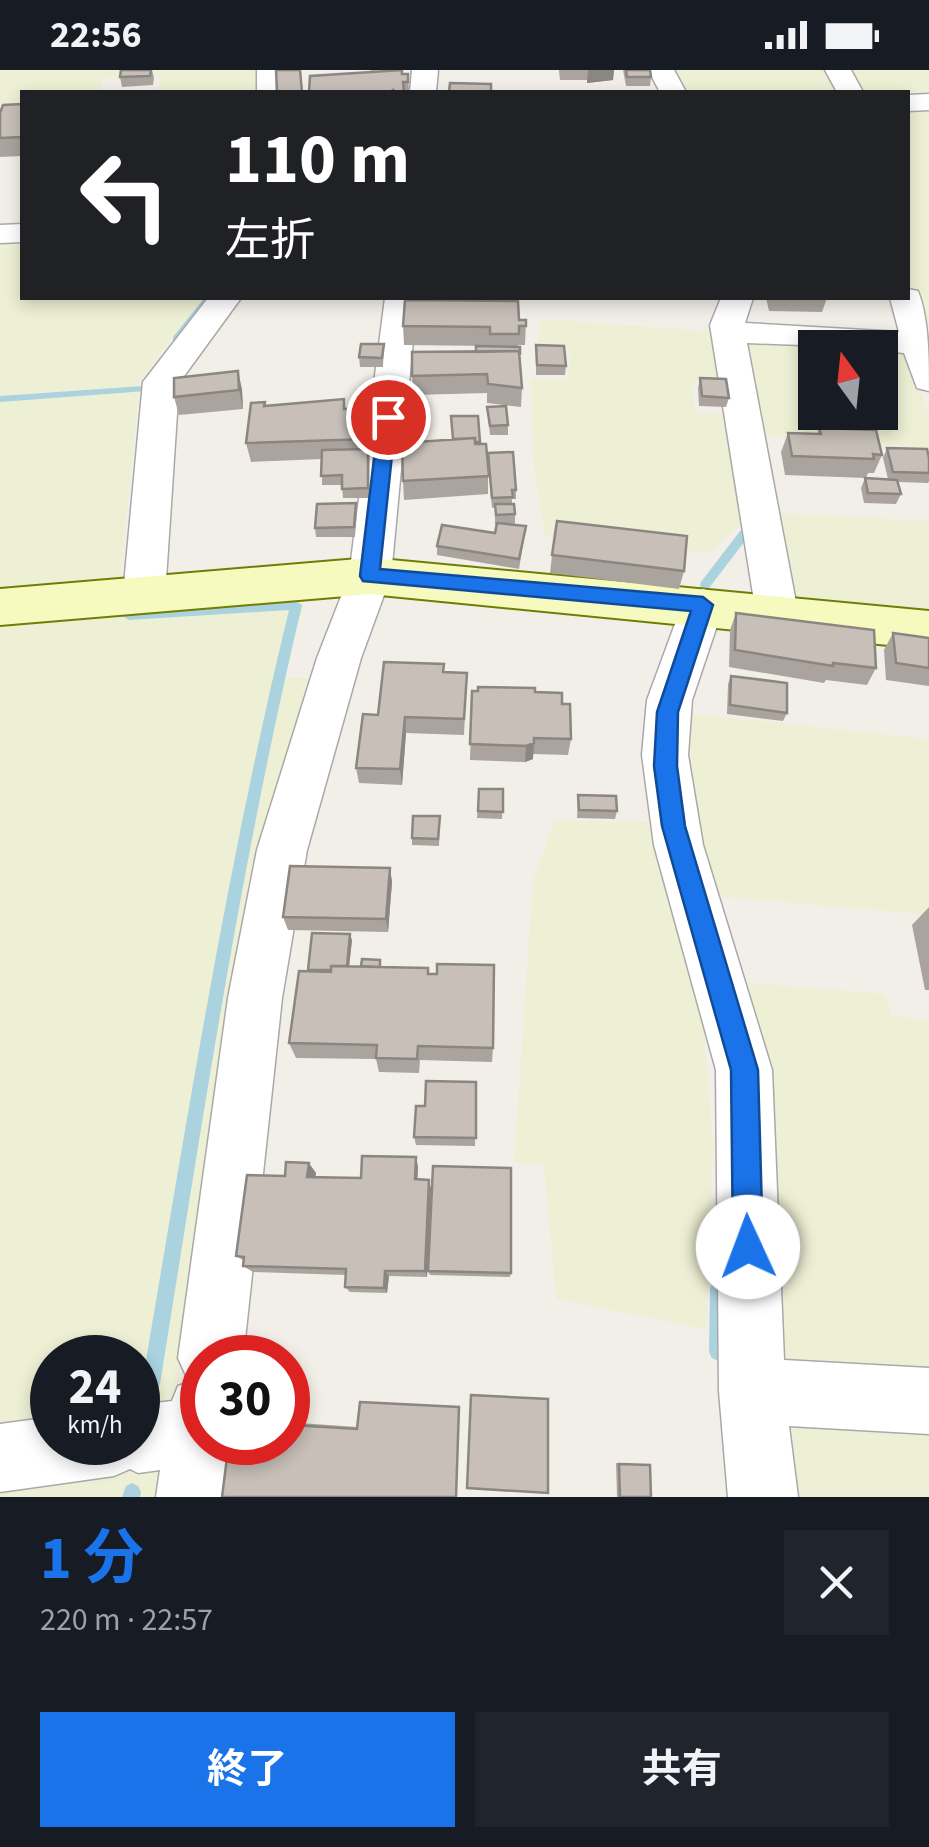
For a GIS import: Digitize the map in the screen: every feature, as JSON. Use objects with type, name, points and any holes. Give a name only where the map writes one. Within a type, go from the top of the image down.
[{"type":"street","points":[[144,595],[161,382],[223,300]]},
{"type":"street","points":[[213,1335],[255,998],[282,850],[339,658],[370,576],[400,300]]},
{"type":"street","points":[[907,300],[924,343],[929,380]]},
{"type":"street","points":[[777,613],[733,315],[924,343]]},
{"type":"street","points":[[0,607],[370,576],[703,605],[929,630]]},
{"type":"street","points":[[703,605],[668,712],[666,766],[673,826],[744,1070],[752,1391],[763,1497]]},
{"type":"street","points":[[752,1391],[929,1401]]},
{"type":"street","points":[[0,1458],[30,1454]]},
{"type":"street","points":[[186,1465],[191,1497]]},
{"type":"green space","points":[[0,70],[266,70],[266,90],[158,90],[159,76],[104,78],[101,90],[20,90],[20,117],[0,118]]},
{"type":"green space","points":[[676,70],[832,70],[844,90],[687,90]]},
{"type":"green space","points":[[846,70],[929,70],[929,100],[910,101],[910,90],[857,90]]},
{"type":"green space","points":[[910,107],[929,107],[929,338],[921,330],[910,283]]},
{"type":"green space","points":[[20,239],[20,300],[201,300],[140,381],[120,584],[0,594],[0,240]]},
{"type":"green space","points":[[541,319],[720,332],[730,385],[692,383],[695,413],[734,414],[752,517],[707,553],[545,535],[533,458],[531,379],[567,380],[571,354],[537,351]]},
{"type":"green space","points":[[741,338],[798,341],[798,430],[898,430],[898,346],[908,352],[929,415],[929,448],[753,436]]},
{"type":"green space","points":[[764,512],[929,521],[929,614],[783,598]]},
{"type":"green space","points":[[306,595],[285,678],[316,678],[247,924],[185,1335],[180,1335],[176,1398],[160,1400],[160,1335],[30,1335],[30,1419],[0,1423],[0,619]]},
{"type":"green space","points":[[683,713],[929,739],[929,915],[704,895],[683,825]]},
{"type":"green space","points":[[555,820],[648,822],[692,976],[705,1041],[713,1144],[706,1329],[556,1299],[544,1165],[514,1162],[533,880]]},
{"type":"green space","points":[[737,982],[886,994],[891,1015],[929,1020],[929,1382],[769,1372]]},
{"type":"green space","points":[[785,1415],[929,1424],[929,1497],[780,1497]]},
{"type":"green space","points":[[169,1468],[164,1497],[0,1497],[0,1490]]},
{"type":"building","points":[[121,70],[151,70],[150,76],[120,77]]},
{"type":"building","points":[[276,70],[300,70],[302,90],[277,90]]},
{"type":"building","points":[[402,70],[402,74],[408,74],[408,82],[403,82],[404,90],[309,90],[310,76]]},
{"type":"building","points":[[626,70],[650,70],[651,77],[627,77]]},
{"type":"building","points":[[450,83],[491,84],[491,90],[449,90]]},
{"type":"building","points":[[20,104],[20,137],[0,138],[3,105]]},
{"type":"building","points":[[405,300],[518,301],[519,320],[526,320],[526,326],[519,326],[519,334],[490,334],[490,327],[403,326]]},
{"type":"building","points":[[361,344],[384,344],[382,358],[359,357]]},
{"type":"building","points":[[536,345],[564,346],[566,366],[537,365]]},
{"type":"building","points":[[476,346],[520,347],[520,355],[519,351],[476,352]]},
{"type":"building","points":[[519,351],[522,388],[488,384],[487,374],[412,376],[412,352]]},
{"type":"building","points":[[238,371],[239,390],[174,397],[174,378]]},
{"type":"building","points":[[700,378],[726,379],[729,398],[702,396]]},
{"type":"building","points":[[344,399],[344,409],[368,408],[368,439],[246,443],[251,403],[265,402],[264,406]]},
{"type":"building","points":[[506,406],[508,425],[490,426],[487,407]]},
{"type":"building","points":[[451,416],[478,416],[480,442],[475,442],[475,438],[453,439]]},
{"type":"building","points":[[820,430],[876,430],[882,455],[873,454],[874,459],[792,456],[788,433],[821,434]]},
{"type":"building","points":[[475,438],[475,444],[486,444],[489,476],[403,481],[402,443]]},
{"type":"building","points":[[887,448],[927,449],[929,473],[893,472]]},
{"type":"building","points":[[368,449],[368,488],[342,489],[342,475],[321,476],[322,450]]},
{"type":"building","points":[[513,452],[513,497],[492,498],[488,453]]},
{"type":"building","points":[[865,478],[897,480],[901,494],[868,493]]},
{"type":"building","points":[[356,503],[354,527],[315,528],[317,504]]},
{"type":"building","points":[[495,504],[514,504],[515,514],[496,515]]},
{"type":"building","points":[[557,521],[687,536],[684,571],[552,555]]},
{"type":"building","points":[[497,523],[526,526],[519,559],[437,546],[442,525],[495,533]]},
{"type":"building","points":[[736,613],[874,630],[876,668],[833,666],[735,650]]},
{"type":"building","points":[[893,633],[929,638],[929,668],[896,663]]},
{"type":"building","points":[[384,662],[444,664],[443,672],[467,673],[464,719],[405,717],[400,769],[356,768],[363,714],[378,715]]},
{"type":"building","points":[[731,676],[787,683],[787,713],[730,705]]},
{"type":"building","points":[[478,687],[535,688],[535,692],[562,693],[562,704],[570,704],[571,739],[534,738],[534,743],[526,746],[470,744],[472,691],[478,691]]},
{"type":"building","points":[[479,789],[503,789],[503,812],[478,811]]},
{"type":"building","points":[[578,795],[616,796],[617,811],[579,810]]},
{"type":"building","points":[[413,816],[440,816],[438,839],[412,838]]},
{"type":"building","points":[[290,866],[390,868],[386,919],[283,917]]},
{"type":"building","points":[[312,933],[350,934],[347,966],[308,970]]},
{"type":"building","points":[[362,959],[380,960],[380,967],[361,966]]},
{"type":"building","points":[[437,964],[494,965],[493,1048],[418,1046],[417,1059],[376,1058],[377,1045],[289,1043],[299,971],[331,972],[331,966],[428,968],[428,974],[437,974]]},
{"type":"building","points":[[426,1081],[476,1082],[476,1138],[414,1137],[416,1106],[425,1106]]},
{"type":"building","points":[[362,1156],[416,1157],[415,1179],[429,1180],[425,1271],[385,1271],[384,1288],[345,1287],[346,1269],[243,1266],[244,1257],[236,1256],[247,1175],[285,1176],[286,1162],[309,1163],[307,1177],[361,1178]]},
{"type":"building","points":[[433,1166],[511,1168],[511,1273],[428,1271]]},
{"type":"building","points":[[471,1395],[548,1399],[548,1493],[467,1488]]},
{"type":"building","points":[[360,1402],[459,1407],[456,1497],[222,1497],[226,1465],[310,1465],[310,1426],[357,1429]]},
{"type":"building","points":[[619,1464],[650,1465],[651,1497],[620,1497]]},
{"type":"waterway","points":[[673,70],[683,90]]},
{"type":"waterway","points":[[176,339],[206,300]]},
{"type":"waterway","points":[[0,399],[143,389]]},
{"type":"waterway","points":[[705,585],[744,534]]},
{"type":"waterway","points":[[129,616],[296,605],[233,895],[159,1335]]},
{"type":"waterway","points":[[718,1289],[718,1352]]},
{"type":"waterway","points":[[131,1497],[132,1492]]},
{"type":"route","points":[[388,417],[370,576],[703,605],[668,712],[666,766],[673,826],[732,1018],[744,1070],[748,1247]]}]
